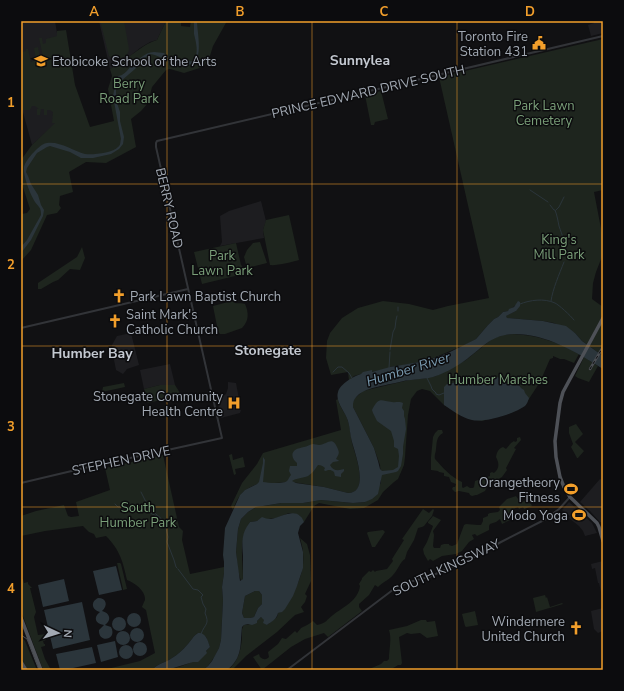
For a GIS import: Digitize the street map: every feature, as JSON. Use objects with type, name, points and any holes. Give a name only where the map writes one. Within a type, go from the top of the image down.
[{"type":"main road","points":[[603,318],[561,397],[555,438],[556,457],[560,477],[564,487],[570,497],[597,523],[603,541]]},
{"type":"main road","points":[[21,618],[41,670]]},
{"type":"main road","points":[[21,662],[26,670]]},
{"type":"street","name":"PRINCE EDWARD DRIVE SOUTH","points":[[156,142],[603,36]]},
{"type":"street","name":"BERRY ROAD","points":[[156,142],[222,438]]},
{"type":"street","points":[[21,328],[188,289]]},
{"type":"street","name":"STEPHEN DRIVE","points":[[21,483],[222,438]]},
{"type":"street","name":"SOUTH KINGSWAY","points":[[287,670],[394,590],[409,582],[431,576],[472,558],[546,519],[559,509],[570,497]]},
{"type":"shaded area","name":"Etobicoke School of the Arts","points":[[21,21],[55,21],[66,87],[59,120],[32,145],[21,105]]},
{"type":"shaded area","points":[[99,21],[166,21],[157,40],[140,48],[125,60],[110,69]]},
{"type":"shaded area","points":[[594,21],[603,21],[603,33],[591,36],[588,25],[594,23]]},
{"type":"shaded area","points":[[261,201],[266,221],[263,230],[264,238],[220,246],[222,242],[220,216],[229,211]]},
{"type":"shaded area","points":[[131,333],[139,365],[127,369],[123,374],[116,370],[112,345],[117,336]]},
{"type":"shaded area","points":[[170,364],[175,385],[160,385],[144,389],[140,370]]},
{"type":"shaded area","points":[[228,382],[236,383],[241,410],[240,413],[221,418],[217,399],[226,394]]},
{"type":"shaded area","points":[[600,479],[603,481],[603,523],[600,522],[580,502]]},
{"type":"shaded area","points":[[569,502],[592,523],[597,533],[585,536],[579,526],[562,510]]},
{"type":"shaded area","points":[[603,561],[603,601],[595,568],[592,569],[591,564]]},
{"type":"shaded area","points":[[603,608],[603,631],[598,633],[594,629],[591,611]]},
{"type":"green space","points":[[101,21],[124,21],[129,49],[124,57],[118,59],[109,56]]},
{"type":"green space","name":"Berry Road Park","points":[[166,21],[181,21],[181,26],[190,27],[191,21],[227,21],[213,46],[209,59],[203,67],[184,73],[170,69],[166,70],[152,87],[148,103],[131,119],[136,147],[106,163],[86,162],[69,172],[73,192],[60,196],[59,205],[61,208],[57,213],[47,215],[31,250],[21,261],[21,214],[27,213],[30,209],[21,181],[21,160],[32,145],[55,123],[52,123],[53,112],[50,110],[47,110],[47,115],[44,115],[44,109],[41,109],[40,115],[37,115],[37,109],[39,109],[35,106],[32,106],[30,110],[22,110],[21,52],[28,49],[31,62],[36,60],[34,48],[38,47],[40,58],[43,57],[39,38],[42,38],[43,44],[46,43],[46,39],[57,36],[57,31],[66,30],[75,85],[90,127],[114,121],[108,89],[112,76],[110,69],[144,46],[157,40]]},
{"type":"green space","points":[[603,39],[603,190],[594,192],[603,239],[603,254],[593,283],[592,299],[603,307],[603,356],[582,341],[575,333],[554,323],[507,318],[505,316],[516,311],[516,305],[494,319],[476,339],[431,359],[361,374],[354,376],[349,381],[348,372],[331,375],[326,358],[327,341],[330,333],[342,318],[358,308],[383,301],[409,304],[433,310],[489,298],[439,77]]},
{"type":"green space","points":[[381,91],[388,119],[375,122],[374,125],[371,125],[365,95]]},
{"type":"green space","name":"Park Lawn Park","points":[[289,215],[299,260],[270,265],[263,230],[266,220]]},
{"type":"green space","points":[[260,242],[267,263],[247,268],[244,257],[247,250],[253,243]]},
{"type":"green space","name":"Park Lawn Park","points":[[236,243],[241,265],[245,269],[245,272],[202,284],[194,252]]},
{"type":"green space","points":[[82,247],[85,258],[80,270],[70,269],[58,280],[41,289],[38,289],[38,283],[77,257]]},
{"type":"green space","points":[[232,301],[235,303],[245,304],[248,314],[247,320],[242,328],[225,334],[220,334],[218,331],[213,306]]},
{"type":"green space","name":"Humber Marshes","points":[[513,334],[547,340],[579,354],[574,363],[553,356],[553,358],[550,359],[540,382],[525,405],[511,413],[482,421],[469,419],[444,405],[430,391],[422,389],[417,391],[411,399],[408,415],[404,465],[398,479],[383,492],[378,500],[364,508],[350,509],[319,503],[314,506],[304,522],[300,516],[289,513],[276,518],[250,522],[244,535],[242,557],[243,579],[241,581],[238,571],[236,552],[238,529],[241,519],[248,512],[256,507],[281,503],[303,503],[321,500],[353,503],[365,502],[381,483],[380,465],[374,448],[353,407],[355,398],[363,391],[409,380],[436,376],[466,360],[492,339],[502,335]]},
{"type":"green space","points":[[584,357],[598,366],[589,382],[575,376]]},
{"type":"green space","points":[[124,383],[125,387],[102,392],[103,387]]},
{"type":"green space","points":[[160,385],[175,385],[180,393],[173,397],[148,403],[146,397],[135,399],[134,397],[146,395],[144,389]]},
{"type":"green space","points":[[338,399],[348,421],[358,464],[360,480],[355,491],[348,493],[324,487],[292,482],[262,482],[244,492],[238,499],[233,510],[231,506],[242,483],[257,464],[263,453],[341,430],[336,400]]},
{"type":"green space","points":[[576,424],[583,434],[575,442],[584,451],[578,458],[571,447],[573,444],[569,433],[569,427]]},
{"type":"green space","points":[[438,430],[442,430],[443,433],[437,440],[435,459],[451,475],[462,482],[463,488],[467,486],[473,488],[475,481],[485,479],[490,476],[490,473],[494,473],[498,467],[496,457],[497,452],[503,447],[506,449],[511,443],[517,441],[517,438],[520,437],[521,440],[514,448],[516,449],[506,468],[507,470],[502,477],[488,485],[485,491],[472,496],[469,493],[459,491],[455,492],[452,489],[456,484],[451,482],[449,477],[444,476],[444,473],[431,470],[433,437]]},
{"type":"green space","points":[[232,454],[233,460],[243,457],[245,467],[235,469],[236,474],[234,475],[229,455]]},
{"type":"green space","name":"South Humber Park","points":[[163,455],[179,527],[183,531],[182,540],[190,574],[224,567],[221,640],[219,648],[208,666],[203,670],[167,670],[191,662],[210,647],[206,637],[198,633],[178,654],[152,670],[103,670],[140,661],[155,653],[146,610],[142,607],[145,600],[144,594],[136,585],[127,580],[120,556],[115,546],[106,536],[96,538],[94,534],[89,532],[83,526],[21,536],[21,516],[64,505],[68,516],[79,516],[76,502],[110,490],[105,468]]},
{"type":"green space","points":[[516,496],[521,503],[524,501],[532,506],[524,509],[523,507],[519,509],[518,507],[513,509],[514,511],[507,515],[510,520],[502,524],[500,519],[490,524],[489,530],[477,536],[475,534],[472,535],[474,539],[469,542],[462,551],[456,554],[442,556],[433,561],[430,559],[428,561],[423,549],[433,526],[428,522],[433,516],[441,520],[433,531],[434,548],[440,548],[441,545],[444,544],[449,544],[452,546],[457,544],[464,525],[481,525],[483,518],[488,516],[490,513],[498,512],[500,510],[499,507],[507,499]]},
{"type":"green space","points":[[423,509],[429,513],[433,509],[432,516],[424,526],[418,528],[405,559],[395,573],[378,587],[375,585],[369,595],[359,604],[362,611],[328,637],[324,633],[305,639],[291,647],[262,670],[253,657],[259,654],[261,658],[267,659],[269,657],[268,652],[278,644],[282,638],[286,639],[295,631],[297,633],[301,628],[313,621],[317,625],[325,622],[353,600],[359,591],[359,584],[362,578],[369,571],[371,572],[373,570],[375,572],[387,569],[404,540],[402,539]]},
{"type":"green space","points":[[383,530],[385,532],[375,547],[372,547],[367,533]]},
{"type":"green space","points":[[300,538],[307,544],[310,555],[311,581],[305,594],[307,596],[305,602],[301,607],[304,612],[295,615],[277,632],[246,656],[232,670],[228,670],[234,663],[240,651],[242,630],[244,625],[251,624],[261,617],[267,625],[277,617],[278,613],[283,610],[291,596],[302,573],[303,551]]},
{"type":"green space","points":[[117,563],[121,564],[127,589],[123,590]]},
{"type":"green space","points":[[21,579],[23,579],[24,583],[28,582],[32,588],[30,588],[36,612],[34,617],[38,635],[46,634],[46,640],[43,641],[45,646],[41,647],[51,670],[44,670],[42,667],[21,611]]},
{"type":"green space","points":[[255,591],[259,591],[262,595],[262,604],[258,608],[254,617],[244,618],[242,613],[245,596]]},
{"type":"green space","points":[[545,595],[550,607],[563,604],[536,612],[533,598]]},
{"type":"green space","points":[[475,611],[478,625],[466,627],[462,614]]},
{"type":"green space","points":[[421,620],[426,620],[427,622],[435,621],[438,636],[427,638],[420,633],[407,633],[399,637],[401,665],[387,670],[367,670],[389,659],[389,630],[407,626]]},
{"type":"green space","points":[[21,637],[25,641],[37,670],[28,670],[21,659]]},
{"type":"water","points":[[194,21],[197,21],[199,45],[199,52],[195,62],[190,64],[176,64],[156,55],[150,54],[121,81],[116,89],[116,100],[120,112],[120,121],[124,137],[123,144],[119,149],[111,154],[93,158],[81,158],[70,152],[50,146],[37,153],[26,172],[44,210],[43,216],[31,240],[21,253],[21,247],[27,240],[41,215],[40,209],[35,203],[27,185],[24,167],[25,163],[39,147],[47,143],[57,143],[85,154],[98,154],[112,151],[118,147],[121,139],[113,96],[118,76],[125,73],[141,57],[150,52],[164,53],[169,58],[180,62],[194,61],[197,51],[194,34]]},
{"type":"water","name":"Humber River","points":[[518,301],[520,302],[520,306],[516,311],[506,316],[507,318],[543,321],[566,326],[582,341],[603,356],[603,369],[561,345],[538,337],[514,334],[493,339],[463,362],[439,375],[379,386],[361,393],[354,401],[353,407],[374,448],[380,469],[382,471],[393,470],[398,467],[398,449],[394,447],[391,431],[377,421],[372,410],[380,400],[403,403],[402,408],[404,411],[406,429],[401,466],[396,472],[382,475],[378,494],[365,502],[353,503],[321,500],[303,503],[281,503],[256,507],[241,519],[238,529],[236,552],[240,581],[243,579],[242,542],[244,534],[250,522],[257,521],[262,517],[271,519],[294,513],[301,517],[304,522],[300,526],[298,533],[303,552],[303,568],[293,596],[285,609],[278,613],[274,620],[267,625],[263,623],[264,620],[261,617],[257,623],[252,625],[244,625],[242,627],[241,645],[236,661],[227,670],[203,670],[212,661],[219,648],[221,640],[225,528],[240,495],[245,490],[259,482],[263,457],[265,460],[263,482],[283,483],[287,481],[291,475],[289,471],[290,466],[297,466],[297,463],[293,459],[292,455],[295,450],[312,444],[319,445],[331,441],[335,444],[339,451],[336,459],[339,461],[333,462],[330,465],[336,470],[344,469],[341,477],[335,476],[334,472],[331,470],[325,471],[324,467],[318,465],[308,476],[292,481],[348,493],[355,491],[360,480],[358,463],[351,439],[347,417],[339,403],[337,396],[341,386],[363,372],[372,370],[372,372],[390,367],[425,361],[448,353],[476,339],[494,319],[503,312],[514,307]],"holes":[[[255,591],[259,591],[262,595],[262,604],[258,608],[254,617],[244,618],[242,613],[245,596]]]},
{"type":"water","points":[[495,377],[510,380],[519,385],[529,398],[525,406],[514,412],[499,417],[477,421],[465,418],[444,405],[444,387],[447,384],[471,378],[481,379]]},
{"type":"water","points":[[116,566],[122,590],[99,595],[93,571]]},
{"type":"water","points":[[64,579],[69,601],[43,607],[38,585]]},
{"type":"water","points":[[98,598],[103,599],[106,603],[102,611],[107,613],[109,621],[105,625],[111,627],[112,631],[112,635],[107,639],[101,637],[99,630],[104,625],[96,620],[96,616],[100,612],[95,610],[93,604]]},
{"type":"water","points":[[82,602],[90,640],[53,649],[44,610]]},
{"type":"water","points":[[134,613],[139,615],[141,620],[139,625],[134,627],[129,625],[127,620],[129,615]]},
{"type":"water","points":[[119,617],[124,619],[126,624],[124,629],[119,631],[114,629],[112,624],[114,619]]},
{"type":"water","points":[[137,628],[142,630],[144,635],[142,640],[137,642],[132,640],[130,635],[132,630]]},
{"type":"water","points":[[123,631],[128,633],[130,638],[128,643],[123,645],[118,643],[116,638],[118,633]]},
{"type":"water","points":[[198,633],[205,635],[210,647],[206,651],[207,653],[198,662],[193,662],[167,670],[152,670],[178,654]]},
{"type":"water","points":[[115,641],[118,657],[101,662],[97,645]]},
{"type":"water","points":[[140,642],[145,644],[147,649],[145,654],[140,656],[135,654],[133,649],[135,644]]},
{"type":"water","points":[[126,645],[131,647],[133,652],[131,657],[126,659],[121,657],[119,652],[121,647]]},
{"type":"water","points":[[92,647],[96,663],[60,670],[56,654]]},
{"type":"waterway","points":[[530,190],[548,202]]},
{"type":"waterway","points":[[556,210],[564,197]]},
{"type":"waterway","points":[[550,205],[556,212],[565,243],[566,254]]},
{"type":"waterway","points":[[551,301],[564,262]]},
{"type":"waterway","points":[[520,304],[537,300],[551,301],[559,306],[574,320]]},
{"type":"waterway","points":[[390,350],[397,316]]},
{"type":"waterway","name":"Humber River","points":[[389,368],[390,352]]},
{"type":"waterway","points":[[333,372],[338,367],[342,367],[352,378]]},
{"type":"waterway","name":"Humber River","points":[[427,378],[436,394],[439,395],[444,393]]},
{"type":"waterway","points":[[141,492],[149,508],[164,521],[168,537],[167,542],[177,568]]},
{"type":"waterway","points":[[115,504],[118,507],[128,509],[143,507],[150,513],[159,517]]},
{"type":"waterway","points":[[178,569],[193,589],[198,590],[203,595],[201,597],[206,609],[205,613],[207,622],[201,634]]},
{"type":"tram line","points":[[21,635],[27,639],[39,670]]},
{"type":"railway","points":[[590,369],[603,347]]},
{"type":"place","name":"Toronto Fire Station 431","points":[[539,43]]},
{"type":"place","name":"Etobicoke School of the Arts","points":[[41,61]]},
{"type":"place","name":"Park Lawn Baptist Church","points":[[119,296]]},
{"type":"place","name":"Saint Mark's Catholic Church","points":[[115,321]]},
{"type":"place","name":"Stonegate Community Health Centre","points":[[234,403]]},
{"type":"place","name":"Orangetheory Fitness","points":[[571,489]]},
{"type":"place","name":"Modo Yoga","points":[[579,515]]},
{"type":"place","name":"Windermere United Church","points":[[576,628]]},
{"type":"district","name":"Sunnylea","points":[[360,60]]},
{"type":"district","name":"Stonegate","points":[[268,350]]},
{"type":"district","name":"Humber Bay","points":[[92,353]]},
{"type":"park label","name":"Park Lawn Cemetery","points":[[544,112]]},
{"type":"park label","name":"King's Mill Park","points":[[559,246]]}]
